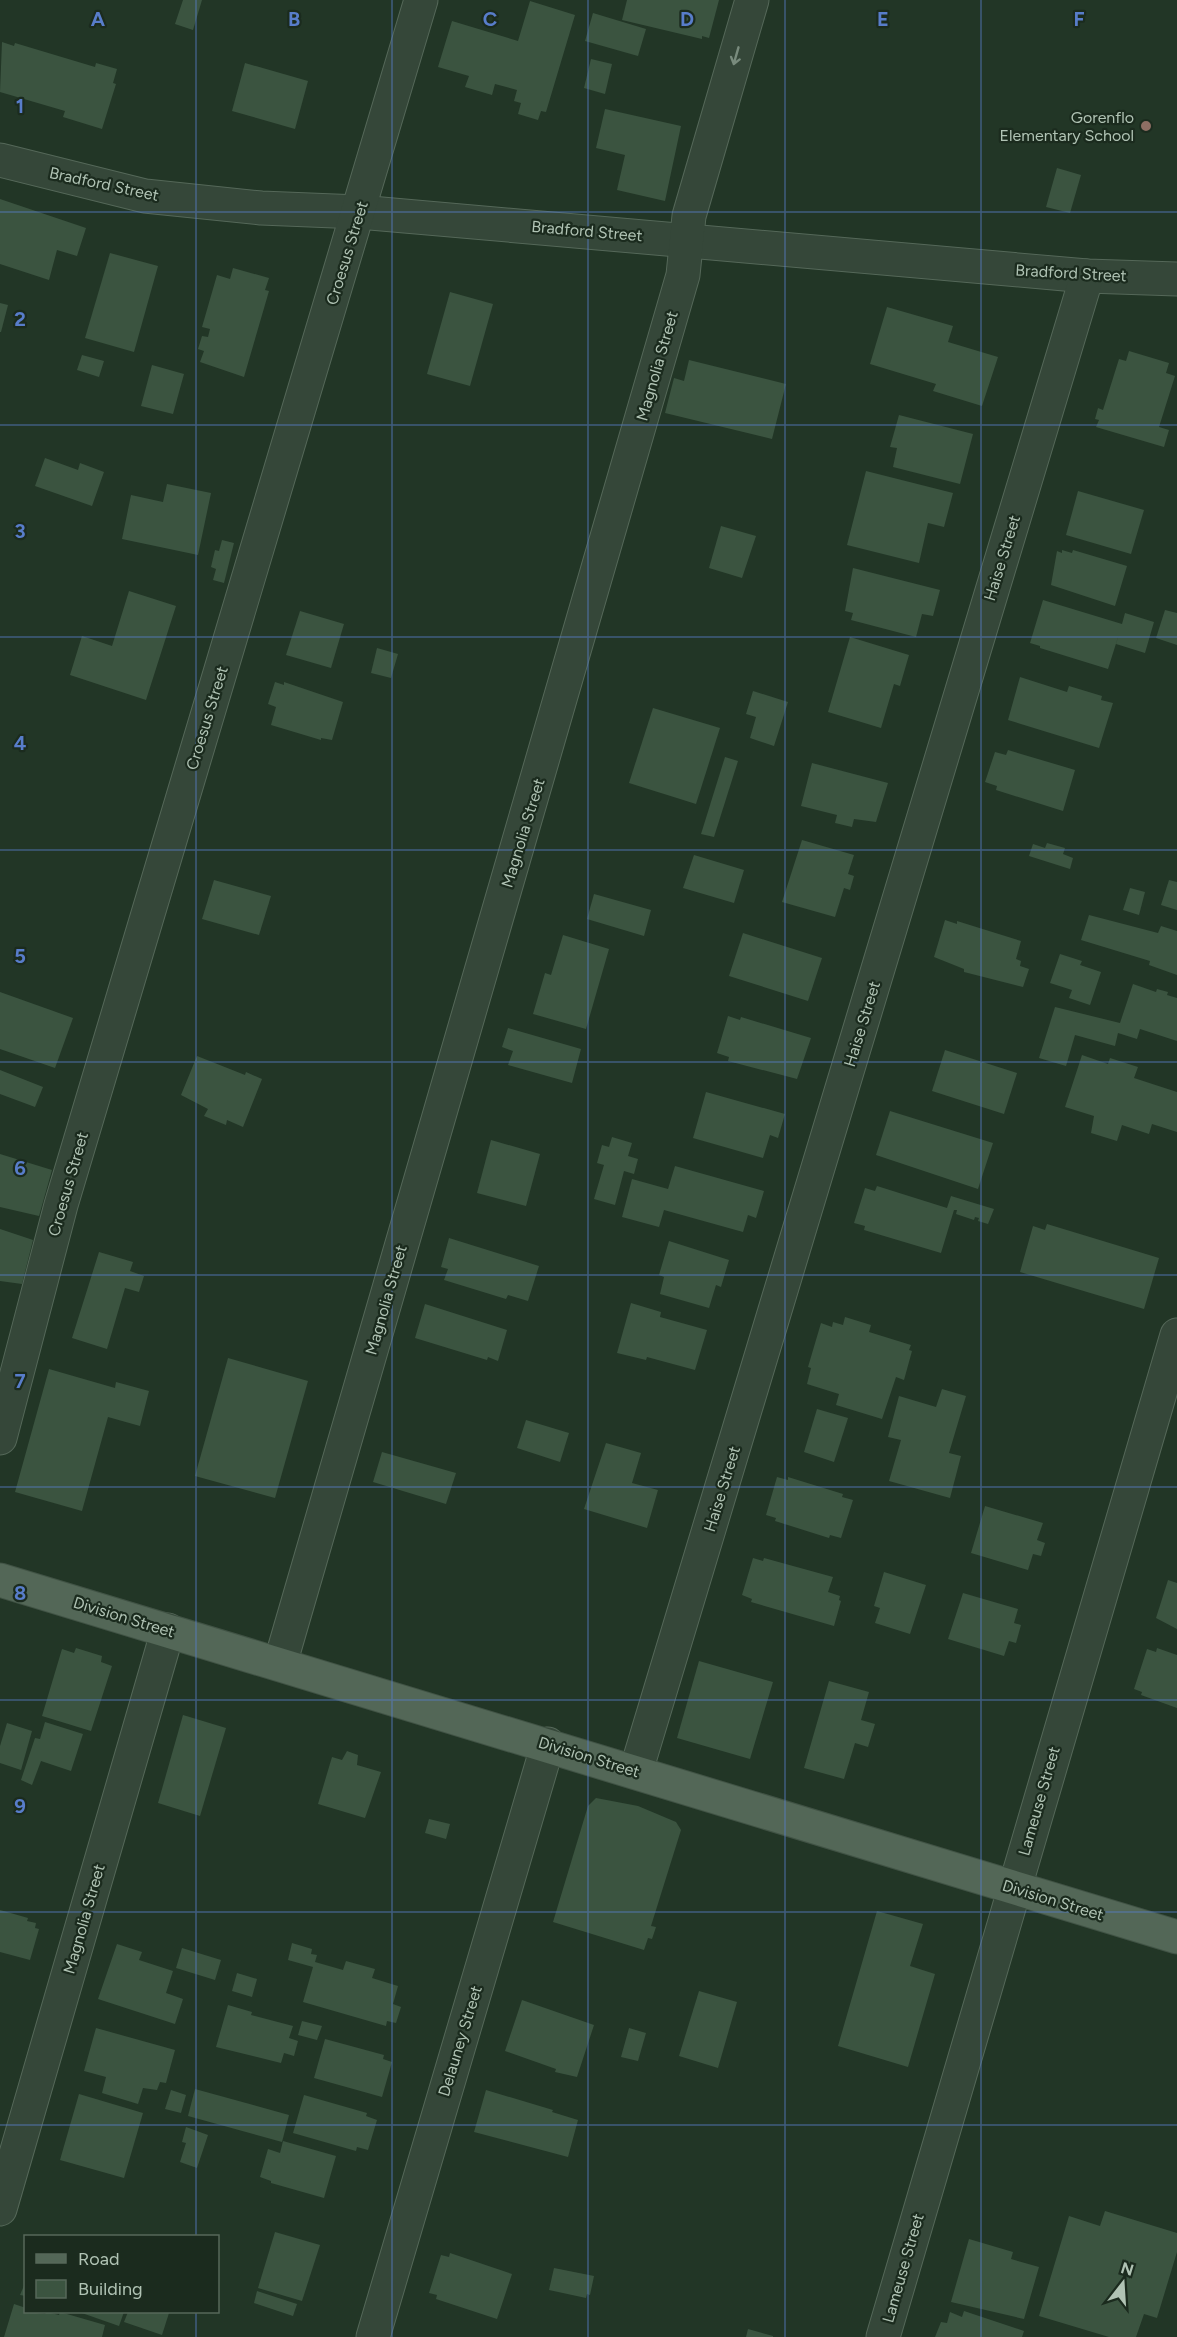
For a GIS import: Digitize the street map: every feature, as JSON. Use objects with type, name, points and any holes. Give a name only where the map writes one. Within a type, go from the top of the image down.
[{"type":"main road","name":"Division Street","points":[[0,1580],[548,1744],[1177,1937]]},
{"type":"street","name":"Croesus Street","points":[[0,1438],[61,1205],[421,0]]},
{"type":"street","name":"Magnolia Street","points":[[280,1664],[492,934],[540,780],[683,275],[689,216],[752,0]]},
{"type":"street","name":"Bradford Street","points":[[0,160],[145,196],[261,208],[359,212],[1087,276],[1177,279]]},
{"type":"street","name":"Haise Street","points":[[636,1771],[1087,276]]},
{"type":"street","name":"Lameuse Street","points":[[883,2337],[1177,1335]]},
{"type":"street","name":"Magnolia Street","points":[[0,2209],[168,1630]]},
{"type":"street","name":"Delauney Street","points":[[373,2337],[548,1744]]},
{"type":"building","points":[[183,0],[202,0],[193,30],[175,24]]},
{"type":"building","points":[[627,0],[719,0],[709,38],[702,36],[702,39],[622,20]]},
{"type":"building","points":[[530,1],[575,15],[546,112],[541,111],[538,120],[518,114],[521,103],[514,101],[517,90],[495,84],[492,95],[465,87],[469,76],[438,67],[452,21],[518,41]]},
{"type":"building","points":[[593,13],[646,29],[638,56],[585,41]]},
{"type":"building","points":[[2,42],[14,46],[15,43],[95,67],[96,63],[117,69],[113,83],[116,84],[102,129],[63,117],[65,111],[0,92]]},
{"type":"building","points":[[591,59],[612,64],[605,94],[584,88]]},
{"type":"building","points":[[245,63],[308,81],[295,129],[232,111]]},
{"type":"building","points":[[605,109],[681,126],[665,201],[617,190],[625,155],[596,148]]},
{"type":"building","points":[[1057,168],[1081,175],[1070,213],[1046,207]]},
{"type":"building","points":[[0,199],[86,228],[77,256],[57,250],[49,280],[0,264]]},
{"type":"building","points":[[110,253],[158,266],[134,352],[85,338]]},
{"type":"building","points":[[233,268],[269,278],[265,290],[269,291],[244,377],[200,362],[204,351],[198,349],[202,336],[208,337],[210,329],[202,327],[217,275],[230,279]]},
{"type":"building","points":[[450,292],[493,304],[470,386],[427,374]]},
{"type":"building","points":[[0,303],[8,305],[1,332],[0,332]]},
{"type":"building","points":[[887,307],[953,326],[948,342],[998,357],[982,406],[933,391],[936,384],[870,364]]},
{"type":"building","points":[[1129,351],[1169,363],[1166,373],[1175,376],[1159,427],[1169,430],[1164,447],[1096,427],[1099,420],[1095,419],[1098,408],[1103,410],[1119,359],[1126,361]]},
{"type":"building","points":[[82,355],[104,361],[99,377],[77,370]]},
{"type":"building","points":[[689,360],[786,384],[772,439],[665,413],[674,378],[684,381]]},
{"type":"building","points":[[152,365],[184,374],[173,414],[141,406]]},
{"type":"building","points":[[899,415],[973,434],[960,484],[893,467],[897,448],[890,447]]},
{"type":"building","points":[[45,458],[78,470],[80,463],[104,472],[92,506],[35,486]]},
{"type":"building","points":[[866,471],[953,493],[944,527],[928,523],[919,563],[847,545]]},
{"type":"building","points":[[167,484],[211,493],[198,555],[122,539],[131,495],[163,502]]},
{"type":"building","points":[[1078,491],[1144,510],[1131,554],[1066,535]]},
{"type":"building","points":[[721,526],[756,536],[742,578],[709,568]]},
{"type":"building","points":[[222,540],[234,543],[224,583],[213,580],[216,569],[211,567],[215,550],[219,551]]},
{"type":"building","points":[[1062,550],[1072,553],[1073,550],[1127,566],[1115,606],[1051,585],[1057,551],[1062,553]]},
{"type":"building","points":[[853,568],[940,590],[933,616],[922,614],[916,637],[851,620],[853,613],[845,611]]},
{"type":"building","points":[[129,591],[176,606],[146,700],[70,675],[82,636],[112,646]]},
{"type":"building","points":[[1043,600],[1122,624],[1125,613],[1154,622],[1145,653],[1116,644],[1119,634],[1108,669],[1030,643]]},
{"type":"building","points":[[1165,610],[1177,613],[1177,645],[1156,638]]},
{"type":"building","points":[[300,611],[344,624],[331,668],[286,655]]},
{"type":"building","points":[[850,637],[909,655],[900,686],[894,684],[881,728],[828,712]]},
{"type":"building","points":[[377,648],[398,654],[391,678],[371,673]]},
{"type":"building","points":[[1020,677],[1067,692],[1069,686],[1102,696],[1101,700],[1113,703],[1099,748],[1008,720]]},
{"type":"building","points":[[275,682],[284,685],[284,682],[343,702],[332,740],[321,738],[321,740],[271,725],[276,707],[268,704]]},
{"type":"building","points":[[753,691],[788,702],[774,746],[750,738],[756,717],[746,714]]},
{"type":"building","points":[[653,708],[720,728],[696,804],[629,783]]},
{"type":"building","points":[[1008,750],[1075,770],[1063,811],[996,790],[997,786],[985,782],[995,752],[1006,755]]},
{"type":"building","points":[[725,757],[738,761],[714,837],[701,834]]},
{"type":"building","points":[[812,763],[888,783],[876,822],[854,819],[852,827],[835,823],[837,815],[801,806]]},
{"type":"building","points":[[802,840],[854,855],[848,874],[854,876],[850,890],[844,888],[835,917],[782,902]]},
{"type":"building","points":[[1047,843],[1065,848],[1063,854],[1073,858],[1070,869],[1029,856],[1033,844],[1045,848]]},
{"type":"building","points":[[694,855],[744,870],[734,903],[683,888]]},
{"type":"building","points":[[214,880],[271,896],[259,935],[202,919]]},
{"type":"building","points":[[1169,880],[1177,882],[1177,910],[1161,905]]},
{"type":"building","points":[[1130,888],[1145,892],[1139,915],[1123,910]]},
{"type":"building","points":[[594,894],[651,910],[644,936],[587,919]]},
{"type":"building","points":[[1089,915],[1158,933],[1161,926],[1177,931],[1177,975],[1149,965],[1150,961],[1081,940]]},
{"type":"building","points":[[945,920],[957,924],[957,921],[1021,941],[1016,959],[1021,961],[1020,966],[1029,969],[1023,987],[964,972],[964,969],[934,957]]},
{"type":"building","points":[[743,933],[822,958],[808,1001],[729,976]]},
{"type":"building","points":[[563,935],[609,949],[586,1029],[533,1014],[545,973],[551,975]]},
{"type":"building","points":[[1060,954],[1082,961],[1080,965],[1101,972],[1090,1005],[1069,998],[1072,990],[1050,983]]},
{"type":"building","points":[[1133,984],[1156,992],[1157,989],[1168,992],[1167,995],[1177,998],[1177,1041],[1140,1029],[1137,1039],[1118,1033],[1115,1046],[1075,1035],[1066,1066],[1039,1058],[1055,1007],[1120,1023]]},
{"type":"building","points":[[0,992],[73,1018],[55,1068],[0,1049]]},
{"type":"building","points":[[728,1016],[740,1020],[741,1017],[811,1038],[797,1079],[728,1061],[729,1057],[717,1053]]},
{"type":"building","points":[[508,1028],[581,1049],[572,1083],[508,1065],[513,1051],[502,1047]]},
{"type":"building","points":[[945,1050],[1017,1073],[1004,1114],[932,1091]]},
{"type":"building","points":[[1082,1055],[1108,1064],[1110,1058],[1138,1067],[1134,1078],[1177,1092],[1177,1132],[1152,1124],[1149,1134],[1122,1125],[1117,1141],[1091,1133],[1094,1116],[1065,1107]]},
{"type":"building","points":[[197,1056],[245,1075],[246,1072],[262,1079],[243,1127],[227,1120],[226,1125],[204,1116],[208,1109],[181,1095]]},
{"type":"building","points":[[0,1070],[43,1087],[35,1107],[0,1094]]},
{"type":"building","points":[[706,1092],[785,1114],[778,1138],[770,1135],[763,1158],[693,1138]]},
{"type":"building","points":[[890,1111],[993,1143],[978,1189],[876,1155]]},
{"type":"building","points":[[612,1137],[632,1143],[628,1156],[638,1159],[634,1174],[624,1171],[615,1205],[594,1199],[604,1165],[597,1163],[602,1145],[609,1147]]},
{"type":"building","points":[[491,1140],[540,1154],[526,1206],[477,1193]]},
{"type":"building","points":[[0,1154],[52,1170],[39,1216],[0,1207]]},
{"type":"building","points":[[675,1166],[764,1191],[756,1218],[748,1215],[743,1232],[664,1210],[659,1227],[622,1217],[632,1179],[668,1189]]},
{"type":"building","points":[[877,1186],[947,1208],[951,1196],[994,1209],[988,1224],[978,1221],[979,1218],[975,1217],[974,1220],[956,1214],[957,1210],[954,1210],[941,1253],[864,1230],[865,1226],[854,1223],[865,1188],[875,1191]]},
{"type":"building","points":[[1047,1224],[1159,1258],[1144,1309],[1020,1272],[1033,1226],[1045,1230]]},
{"type":"building","points":[[0,1229],[33,1240],[22,1284],[0,1281]]},
{"type":"building","points":[[449,1238],[539,1266],[528,1301],[508,1295],[506,1299],[444,1280],[448,1269],[441,1267]]},
{"type":"building","points":[[669,1241],[729,1260],[721,1287],[716,1285],[709,1308],[660,1294],[664,1277],[659,1275]]},
{"type":"building","points":[[99,1252],[133,1262],[130,1271],[144,1276],[139,1292],[125,1288],[107,1349],[72,1338]]},
{"type":"building","points":[[631,1303],[661,1312],[660,1317],[707,1330],[695,1370],[647,1357],[646,1360],[617,1353]]},
{"type":"building","points":[[425,1304],[507,1330],[498,1361],[488,1357],[487,1360],[415,1338]]},
{"type":"building","points":[[845,1317],[871,1325],[869,1332],[911,1345],[909,1350],[912,1351],[904,1380],[896,1377],[882,1419],[836,1405],[839,1394],[807,1384],[811,1368],[808,1367],[821,1323],[832,1327],[833,1322],[843,1325]]},
{"type":"building","points":[[228,1358],[308,1381],[275,1498],[195,1476]]},
{"type":"building","points":[[49,1369],[115,1388],[116,1382],[149,1391],[140,1426],[108,1417],[82,1511],[15,1492]]},
{"type":"building","points":[[942,1389],[966,1396],[949,1453],[961,1456],[950,1498],[889,1481],[901,1440],[888,1437],[899,1396],[936,1407]]},
{"type":"building","points":[[817,1409],[848,1418],[834,1462],[804,1452]]},
{"type":"building","points":[[526,1420],[569,1433],[560,1462],[517,1448]]},
{"type":"building","points":[[606,1443],[641,1453],[632,1483],[658,1490],[647,1528],[584,1509]]},
{"type":"building","points":[[382,1452],[456,1473],[446,1504],[373,1482]]},
{"type":"building","points":[[777,1477],[788,1480],[788,1477],[843,1494],[842,1497],[853,1500],[841,1538],[830,1535],[829,1538],[775,1521],[776,1518],[766,1515]]},
{"type":"building","points":[[985,1506],[1043,1523],[1037,1540],[1045,1543],[1041,1556],[1033,1554],[1028,1570],[971,1553]]},
{"type":"building","points":[[753,1558],[763,1561],[764,1558],[833,1577],[828,1592],[840,1596],[841,1601],[834,1626],[751,1602],[752,1599],[742,1595]]},
{"type":"building","points":[[884,1572],[926,1585],[910,1634],[875,1623],[880,1608],[874,1606]]},
{"type":"building","points":[[1168,1580],[1177,1583],[1177,1629],[1156,1618]]},
{"type":"building","points":[[963,1593],[1018,1609],[1014,1623],[1021,1625],[1016,1643],[1009,1641],[1004,1656],[948,1639]]},
{"type":"building","points":[[76,1648],[102,1656],[101,1662],[112,1666],[91,1731],[42,1716],[62,1649],[74,1653]]},
{"type":"building","points":[[1157,1648],[1177,1655],[1177,1708],[1141,1695],[1142,1692],[1134,1689],[1147,1649],[1156,1652]]},
{"type":"building","points":[[699,1661],[773,1682],[750,1759],[677,1738]]},
{"type":"building","points":[[829,1681],[869,1692],[861,1720],[875,1724],[868,1747],[855,1743],[844,1779],[804,1768]]},
{"type":"building","points":[[183,1715],[226,1728],[200,1816],[158,1803]]},
{"type":"building","points":[[45,1722],[83,1734],[71,1771],[41,1761],[32,1785],[21,1780],[35,1738],[40,1739]]},
{"type":"building","points":[[7,1723],[32,1731],[21,1770],[0,1763],[0,1746]]},
{"type":"building","points":[[347,1751],[358,1755],[357,1765],[381,1772],[365,1818],[318,1804],[332,1757],[342,1760]]},
{"type":"building","points":[[596,1798],[638,1806],[676,1822],[681,1830],[651,1926],[656,1927],[652,1939],[648,1938],[644,1950],[553,1922],[588,1806]]},
{"type":"building","points":[[429,1819],[450,1824],[446,1839],[425,1833]]},
{"type":"building","points":[[0,1910],[28,1918],[27,1921],[36,1923],[35,1928],[39,1929],[30,1960],[0,1952]]},
{"type":"building","points":[[877,1911],[923,1924],[910,1966],[935,1974],[908,2067],[838,2046]]},
{"type":"building","points":[[292,1943],[312,1949],[311,1954],[317,1955],[315,1962],[343,1970],[346,1961],[375,1969],[372,1978],[398,1986],[393,2004],[401,2007],[396,2023],[387,2021],[386,2026],[303,2002],[313,1967],[288,1960]]},
{"type":"building","points":[[117,1944],[142,1952],[139,1960],[173,1971],[166,1993],[183,1999],[175,2024],[98,1999]]},
{"type":"building","points":[[182,1948],[221,1960],[215,1980],[176,1968]]},
{"type":"building","points":[[237,1973],[257,1979],[252,1997],[232,1991]]},
{"type":"building","points":[[699,1991],[737,2002],[718,2068],[679,2056]]},
{"type":"building","points":[[522,2000],[594,2025],[577,2077],[555,2072],[556,2069],[505,2051]]},
{"type":"building","points":[[228,2005],[252,2012],[251,2015],[293,2026],[289,2038],[298,2041],[294,2056],[284,2053],[281,2063],[216,2047]]},
{"type":"building","points":[[302,2021],[322,2026],[317,2040],[298,2035]]},
{"type":"building","points":[[96,2028],[175,2050],[166,2083],[160,2082],[157,2090],[143,2088],[138,2104],[102,2093],[106,2077],[84,2071]]},
{"type":"building","points":[[629,2028],[646,2033],[638,2061],[621,2057]]},
{"type":"building","points":[[325,2039],[384,2055],[383,2059],[392,2062],[382,2097],[314,2078]]},
{"type":"building","points":[[195,2089],[289,2115],[282,2142],[188,2116]]},
{"type":"building","points":[[171,2090],[186,2095],[181,2113],[165,2109]]},
{"type":"building","points":[[486,2090],[578,2120],[568,2157],[474,2132]]},
{"type":"building","points":[[79,2094],[143,2113],[124,2178],[60,2160]]},
{"type":"building","points":[[304,2095],[367,2113],[366,2116],[377,2120],[368,2150],[357,2147],[356,2151],[293,2133]]},
{"type":"building","points":[[186,2127],[208,2135],[197,2168],[180,2162],[186,2143],[182,2142]]},
{"type":"building","points":[[283,2141],[336,2156],[324,2198],[271,2183],[260,2177],[268,2149],[280,2153]]},
{"type":"building","points":[[1105,2211],[1177,2233],[1177,2252],[1157,2318],[1144,2314],[1136,2337],[1109,2337],[1039,2316],[1069,2216],[1100,2226]]},
{"type":"building","points":[[275,2232],[320,2245],[302,2301],[258,2288]]},
{"type":"building","points":[[969,2239],[1013,2252],[1011,2259],[1039,2267],[1024,2319],[951,2302]]},
{"type":"building","points":[[450,2253],[512,2274],[497,2319],[436,2299],[437,2295],[429,2293],[441,2255],[449,2257]]},
{"type":"building","points":[[554,2268],[594,2276],[590,2295],[587,2294],[586,2298],[549,2290]]},
{"type":"building","points":[[257,2291],[297,2304],[293,2316],[254,2303]]},
{"type":"building","points":[[14,2304],[24,2307],[24,2313],[59,2315],[63,2313],[105,2325],[102,2337],[4,2337]]},
{"type":"building","points":[[964,2311],[1024,2331],[1022,2337],[935,2337],[941,2322],[947,2323],[950,2312],[962,2317]]},
{"type":"building","points":[[82,2313],[124,2313],[119,2326]]},
{"type":"building","points":[[128,2313],[169,2313],[162,2335],[124,2322]]},
{"type":"building","points":[[748,2329],[773,2336],[773,2337],[746,2337]]},
{"type":"place","name":"Gorenflo Elementary School","points":[[1146,126]]}]
